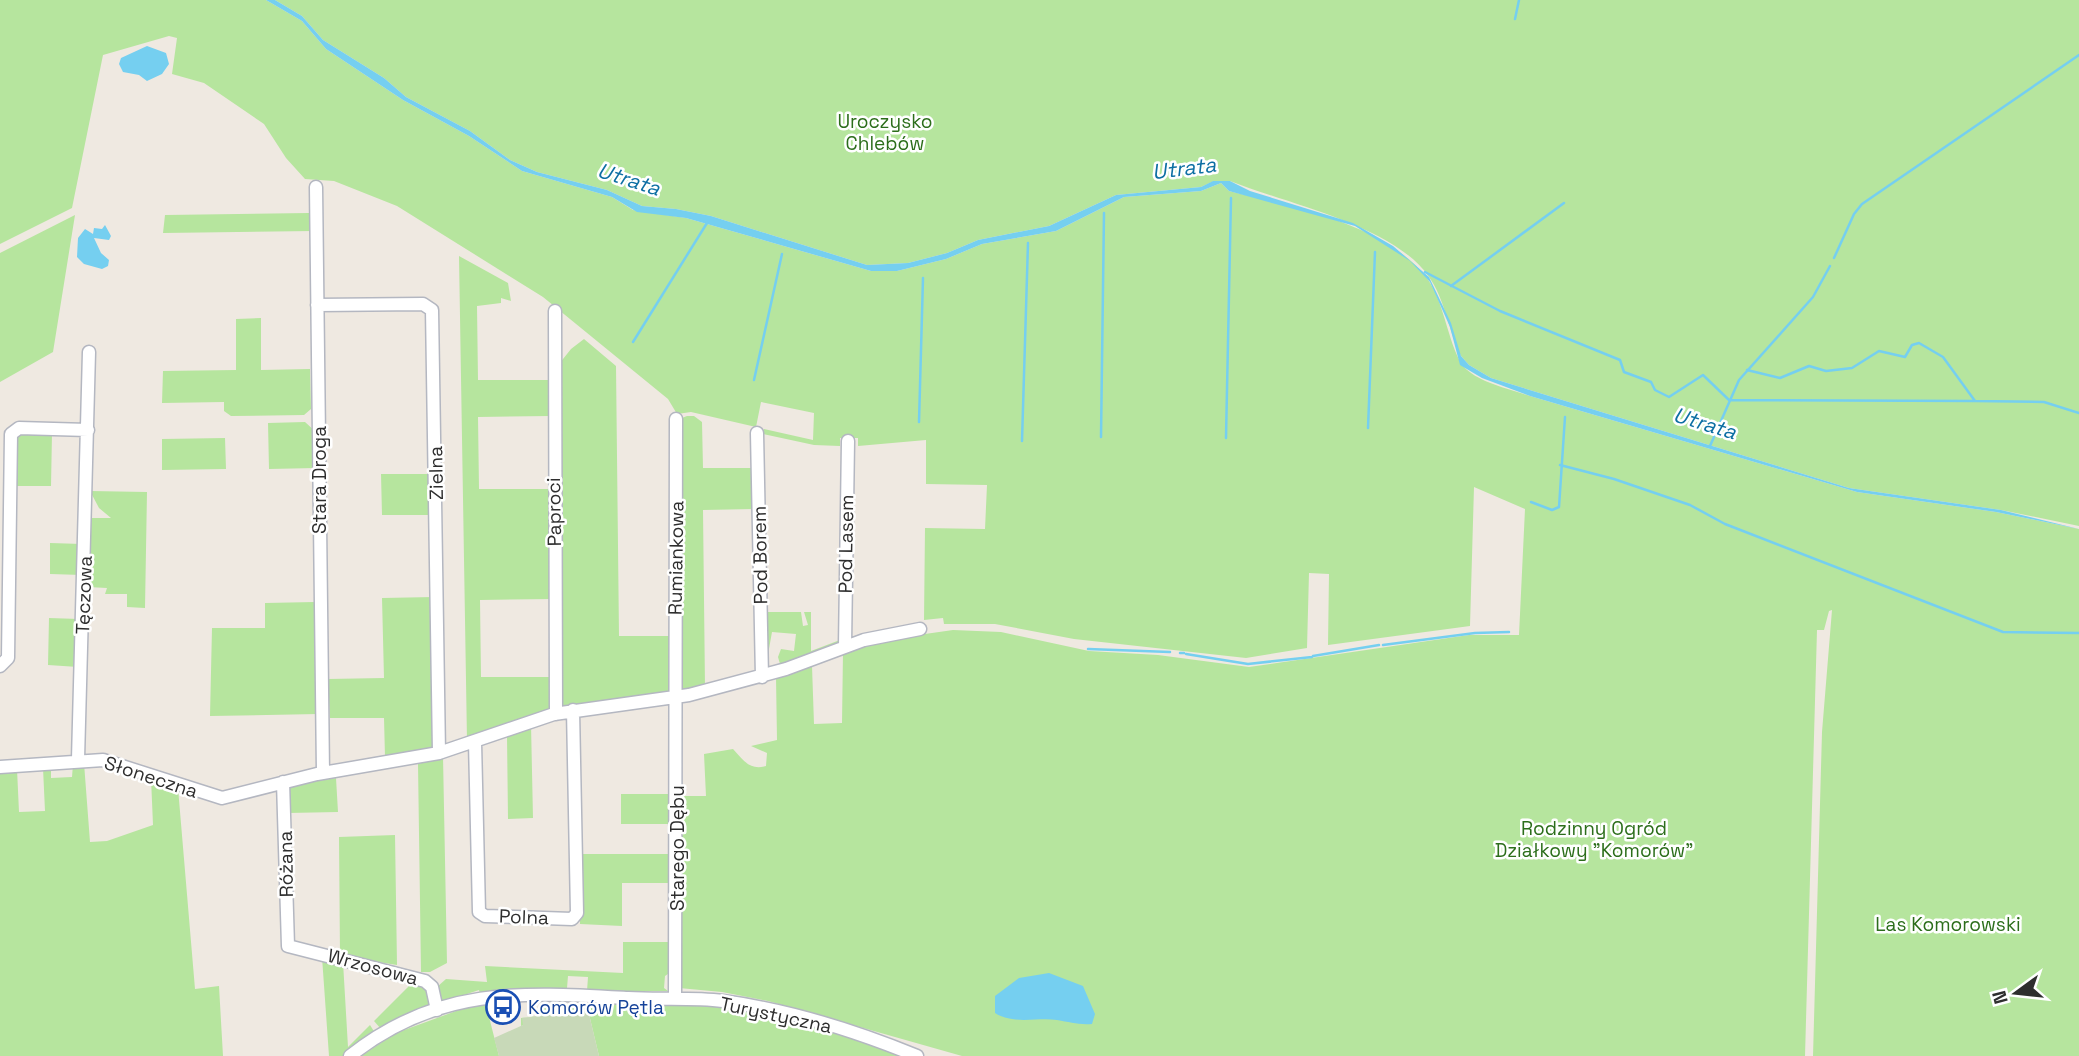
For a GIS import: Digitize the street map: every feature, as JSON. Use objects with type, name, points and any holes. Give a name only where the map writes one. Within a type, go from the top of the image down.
[{"type":"street","name":"Stara Droga","points":[[316,187],[323,773]]},
{"type":"street","name":"Zielna","points":[[317,305],[423,304],[432,310],[439,753]]},
{"type":"street","name":"Paproci","points":[[555,312],[556,713]]},
{"type":"street","name":"Tęczowa","points":[[78,759],[89,352]]},
{"type":"street","name":"Rumiankowa","points":[[676,419],[677,696]]},
{"type":"street","points":[[0,666],[8,658],[11,434],[19,428],[88,430]]},
{"type":"street","name":"Pod Borem","points":[[757,433],[762,677]]},
{"type":"street","name":"Pod Lasem","points":[[845,646],[848,441]]},
{"type":"street","points":[[283,782],[439,753],[556,713],[677,696],[762,677],[845,646],[920,629]]},
{"type":"street","name":"Starego Dębu","points":[[675,999],[677,696]]},
{"type":"street","name":"Polna","points":[[475,742],[479,912],[486,916],[572,919],[577,913],[573,710]]},
{"type":"street","name":"Słoneczna","points":[[0,767],[78,759],[122,764],[218,798],[283,782]]},
{"type":"street","name":"Różana","points":[[283,782],[288,946]]},
{"type":"street","name":"Wrzosowa","points":[[288,946],[430,983],[437,1010]]},
{"type":"street","name":"Turystyczna","points":[[350,1056],[380,1034],[437,1010],[480,997],[523,993],[722,1001],[858,1033],[917,1056]]},
{"type":"green space","points":[[0,0],[266,0],[302,21],[326,49],[403,100],[469,136],[522,171],[612,197],[633,210],[686,218],[871,271],[897,271],[946,259],[982,244],[1056,231],[1124,197],[1201,191],[1221,183],[1229,191],[1307,211],[1362,230],[1408,259],[1432,287],[1460,361],[1472,374],[1488,382],[1857,492],[1996,512],[2079,529],[2079,1056],[1813,1056],[1822,732],[1832,610],[1829,611],[1824,630],[1817,630],[1805,1056],[962,1056],[768,1001],[722,992],[679,988],[682,796],[706,796],[704,754],[733,749],[751,766],[766,766],[767,753],[751,746],[777,740],[776,677],[812,666],[814,724],[842,723],[843,652],[897,638],[953,630],[1001,632],[1089,651],[1158,655],[1249,667],[1469,635],[1519,635],[1525,509],[1474,487],[1470,626],[1328,645],[1329,574],[1309,573],[1307,648],[1246,658],[1074,639],[995,624],[944,624],[943,618],[924,620],[925,528],[985,529],[987,485],[926,484],[926,440],[858,446],[858,438],[840,438],[840,446],[814,445],[763,434],[764,429],[813,440],[814,413],[761,402],[756,427],[691,412],[677,414],[668,399],[543,297],[397,206],[334,181],[305,179],[286,158],[264,124],[204,83],[172,74],[177,38],[169,36],[103,55],[72,208],[0,244]]},
{"type":"green space","name":"Uroczysko Chlebów","points":[[275,0],[2079,0],[2079,526],[2001,510],[1849,488],[1491,378],[1469,365],[1461,356],[1435,286],[1413,259],[1366,230],[1230,181],[1214,181],[1201,187],[1116,195],[1049,226],[978,240],[947,253],[908,263],[867,265],[711,216],[642,206],[607,190],[537,172],[510,160],[470,131],[406,97],[384,78],[323,40],[302,16]]},
{"type":"green space","points":[[312,214],[313,231],[163,233],[165,215]]},
{"type":"green space","points":[[75,215],[53,352],[0,382],[0,253]]},
{"type":"green space","points":[[459,256],[508,283],[511,301],[501,298],[501,303],[477,306],[478,380],[550,380],[550,416],[478,417],[479,489],[551,489],[553,599],[480,600],[481,677],[553,677],[553,705],[549,712],[507,723],[467,741]]},
{"type":"green space","points":[[261,318],[261,370],[310,369],[311,409],[304,415],[231,416],[224,411],[224,402],[162,403],[163,371],[236,370],[236,319]]},
{"type":"green space","points":[[584,339],[616,366],[619,636],[672,636],[672,694],[619,698],[559,709],[559,364],[571,349]]},
{"type":"green space","points":[[694,416],[702,422],[703,468],[754,468],[754,509],[703,510],[705,688],[682,691],[682,418]]},
{"type":"green space","points":[[305,422],[316,432],[316,468],[269,469],[268,423]]},
{"type":"green space","points":[[22,432],[52,433],[51,486],[14,486],[15,437]]},
{"type":"green space","points":[[225,438],[226,469],[162,470],[162,439]]},
{"type":"green space","points":[[381,474],[432,474],[433,515],[382,515]]},
{"type":"green space","points":[[90,491],[147,492],[145,608],[127,607],[127,594],[105,594],[107,588],[88,587],[89,518],[111,518],[99,508]]},
{"type":"green space","points":[[50,543],[82,544],[82,575],[50,574]]},
{"type":"green space","points":[[434,597],[435,747],[385,757],[384,718],[330,718],[328,679],[384,678],[382,598]]},
{"type":"green space","points":[[315,602],[318,714],[210,716],[212,628],[265,628],[265,603]]},
{"type":"green space","points":[[765,612],[801,612],[803,626],[808,625],[804,612],[811,612],[811,651],[840,640],[820,654],[780,664],[778,657],[781,649],[794,651],[796,634],[772,632],[767,660]]},
{"type":"green space","points":[[49,618],[79,619],[78,667],[48,665]]},
{"type":"green space","points":[[531,724],[533,818],[508,819],[507,736]]},
{"type":"green space","points":[[443,756],[447,963],[430,972],[421,972],[418,764]]},
{"type":"green space","points":[[84,763],[90,842],[107,841],[153,825],[151,778],[178,788],[195,989],[219,986],[223,1056],[0,1056],[0,771],[7,774],[17,769],[19,812],[45,811],[43,768],[51,767],[51,778],[72,777],[73,764]]},
{"type":"green space","points":[[336,778],[338,812],[288,813],[287,786]]},
{"type":"green space","points":[[621,794],[672,794],[672,824],[621,824]]},
{"type":"green space","points":[[395,835],[397,965],[340,956],[339,837]]},
{"type":"green space","points":[[579,854],[671,854],[671,883],[622,883],[622,926],[580,924]]},
{"type":"green space","points":[[623,942],[671,942],[671,972],[665,976],[664,988],[668,991],[611,991],[611,994],[587,991],[588,977],[568,976],[567,988],[584,991],[480,994],[479,990],[440,1003],[437,987],[446,979],[487,982],[485,966],[623,973]]},
{"type":"green space","points":[[322,957],[343,962],[348,1047],[370,1025],[375,1033],[351,1051],[349,1049],[345,1056],[329,1056]]},
{"type":"green space","points":[[415,980],[425,983],[429,1007],[381,1029],[374,1021]]},
{"type":"green space","points":[[478,1003],[501,1003],[504,1012],[500,1013],[498,1009],[488,1013],[499,1056],[361,1056],[396,1033]]},
{"type":"green space","points":[[544,1004],[721,1004],[811,1024],[910,1056],[599,1056],[588,1010],[523,1018],[524,1025],[521,1026],[521,1018],[543,1015]]},
{"type":"green space","points":[[588,1010],[599,1056],[499,1056],[494,1038],[523,1025],[522,1018]]},
{"type":"water","points":[[266,0],[275,0],[302,16],[323,40],[384,78],[406,97],[470,131],[510,160],[537,172],[607,190],[642,206],[711,216],[867,265],[908,263],[947,253],[978,240],[1049,226],[1116,195],[1201,187],[1213,181],[1230,181],[1250,191],[1353,223],[1393,246],[1429,277],[1451,323],[1461,356],[1469,365],[1491,378],[1849,488],[2001,510],[2079,529],[1996,512],[1857,492],[1530,396],[1482,378],[1460,365],[1450,327],[1430,282],[1410,261],[1355,226],[1229,191],[1221,183],[1201,191],[1124,197],[1056,231],[982,244],[946,259],[897,271],[871,271],[686,218],[637,212],[612,197],[522,171],[469,136],[403,100],[326,49],[302,21]]},
{"type":"water","points":[[147,46],[166,53],[169,64],[162,74],[147,81],[139,75],[123,72],[119,64],[121,58]]},
{"type":"water","points":[[105,225],[111,236],[109,240],[94,238],[101,253],[109,260],[108,266],[102,269],[84,264],[77,257],[78,238],[85,229],[93,234],[94,228],[102,229]]},
{"type":"water","points":[[1049,973],[1083,986],[1095,1014],[1092,1024],[1049,1019],[1018,1020],[995,1013],[995,996],[1019,978]]},
{"type":"waterway","points":[[1515,19],[1519,0]]},
{"type":"waterway","points":[[1834,258],[1854,214],[1862,204],[2079,55]]},
{"type":"waterway","points":[[1226,438],[1231,198]]},
{"type":"waterway","points":[[1451,286],[1564,203]]},
{"type":"waterway","points":[[1101,437],[1104,213]]},
{"type":"waterway","points":[[633,342],[707,223]]},
{"type":"waterway","points":[[1022,441],[1028,243]]},
{"type":"waterway","points":[[1368,428],[1375,252]]},
{"type":"waterway","points":[[754,380],[782,254]]},
{"type":"waterway","name":"Utrata","points":[[1710,446],[1739,380],[1813,297],[1830,266]]},
{"type":"waterway","name":"Utrata","points":[[1425,272],[1500,311],[1620,360],[1624,372],[1651,382],[1655,390],[1669,397],[1703,375],[1729,400],[1975,401]]},
{"type":"waterway","points":[[919,422],[923,278]]},
{"type":"waterway","points":[[1747,370],[1780,378],[1809,366],[1826,371],[1852,368],[1879,351],[1905,357],[1912,345],[1919,343],[1943,357],[1975,401],[2044,402],[2079,413]]},
{"type":"waterway","points":[[1531,502],[1552,510],[1559,507],[1565,417]]},
{"type":"waterway","points":[[1560,465],[1614,479],[1690,505],[1725,524],[2003,632],[2079,633]]},
{"type":"waterway","points":[[1383,645],[1475,633],[1509,632]]},
{"type":"waterway","points":[[1313,656],[1379,645]]},
{"type":"waterway","points":[[1088,649],[1170,652]]},
{"type":"waterway","points":[[1186,654],[1248,664],[1312,657]]},
{"type":"place","name":"Komorów Pętla","points":[[503,1007]]},
{"type":"park label","name":"Rodzinny Ogród Działkowy \"Komorów\"","points":[[1594,839]]},
{"type":"park label","name":"Las Komorowski","points":[[1948,924]]}]
